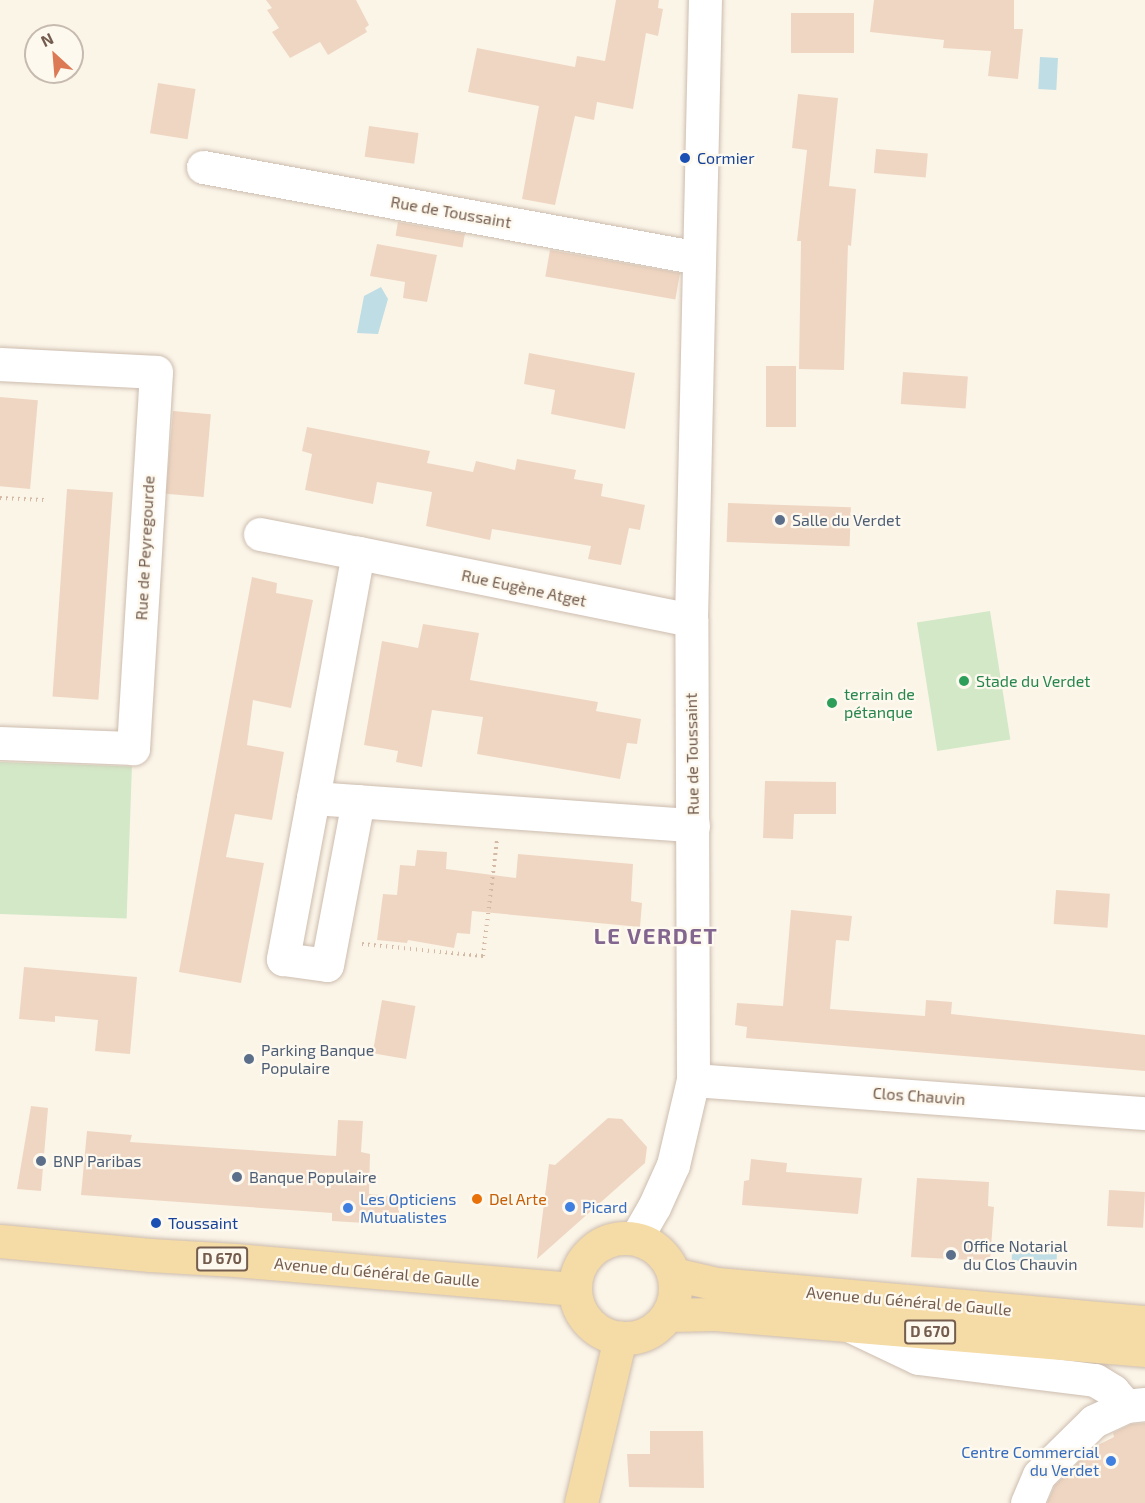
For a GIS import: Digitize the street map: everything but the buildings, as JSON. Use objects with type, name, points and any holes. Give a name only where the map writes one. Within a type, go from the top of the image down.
[{"type":"main road","points":[[636,1238],[660,1251],[674,1274],[674,1302],[668,1315],[647,1334],[620,1338],[606,1335],[588,1322],[577,1304],[576,1274],[583,1260],[593,1249],[606,1241],[636,1238]]},
{"type":"main road","name":"Avenue du Général de Gaulle","points":[[0,1240],[150,1255],[236,1260],[575,1289]]},
{"type":"main road","name":"Avenue du Général de Gaulle","points":[[674,1274],[717,1284],[1145,1322]]},
{"type":"main road","name":"Avenue du Général de Gaulle","points":[[668,1315],[715,1314],[1145,1350]]},
{"type":"main road","points":[[581,1503],[620,1338]]},
{"type":"street","name":"Rue de Toussaint","points":[[636,1238],[654,1207],[673,1165],[693,1080],[691,621],[705,0]]},
{"type":"street","name":"Rue de Toussaint","points":[[203,167],[699,258]]},
{"type":"street","name":"Rue de Peyregourde","points":[[0,364],[156,372],[133,748],[0,743]]},
{"type":"street","name":"Rue Eugène Atget","points":[[260,534],[691,621]]},
{"type":"street","points":[[358,553],[283,959],[327,965],[358,801]]},
{"type":"street","points":[[313,798],[693,825]]},
{"type":"street","name":"Clos Chauvin","points":[[693,1080],[1145,1113]]},
{"type":"street","points":[[851,1326],[918,1359],[1095,1380],[1136,1405]]},
{"type":"street","points":[[1027,1503],[1039,1475],[1094,1421],[1136,1405]]},
{"type":"path","points":[[0,498],[44,500]]},
{"type":"path","points":[[331,941],[483,956],[501,812]]},
{"type":"green space","name":"Stade du Verdet","points":[[990,611],[1010,739],[937,751],[917,623]]},
{"type":"green space","points":[[0,762],[132,767],[127,919],[0,914]]},
{"type":"water","points":[[1040,57],[1058,58],[1056,90],[1038,89]]},
{"type":"water","points":[[381,287],[388,299],[378,334],[357,333],[364,296]]},
{"type":"water","points":[[1012,1245],[1057,1246],[1057,1262],[1012,1261]]},
{"type":"place","name":"Cormier","points":[[685,158]]},
{"type":"place","name":"Salle du Verdet","points":[[780,520]]},
{"type":"place","name":"Stade du Verdet","points":[[964,681]]},
{"type":"place","name":"terrain de pétanque","points":[[832,703]]},
{"type":"place","name":"Parking Banque Populaire","points":[[249,1059]]},
{"type":"place","name":"BNP Paribas","points":[[41,1161]]},
{"type":"place","name":"Banque Populaire","points":[[237,1177]]},
{"type":"place","name":"Del Arte","points":[[477,1199]]},
{"type":"place","name":"Picard","points":[[570,1207]]},
{"type":"place","name":"Les Opticiens Mutualistes","points":[[348,1208]]},
{"type":"place","name":"Toussaint","points":[[156,1223]]},
{"type":"place","name":"Office Notarial du Clos Chauvin","points":[[951,1255]]},
{"type":"place","name":"Centre Commercial du Verdet","points":[[1111,1461]]},
{"type":"district","name":"LE VERDET","points":[[656,936]]}]
